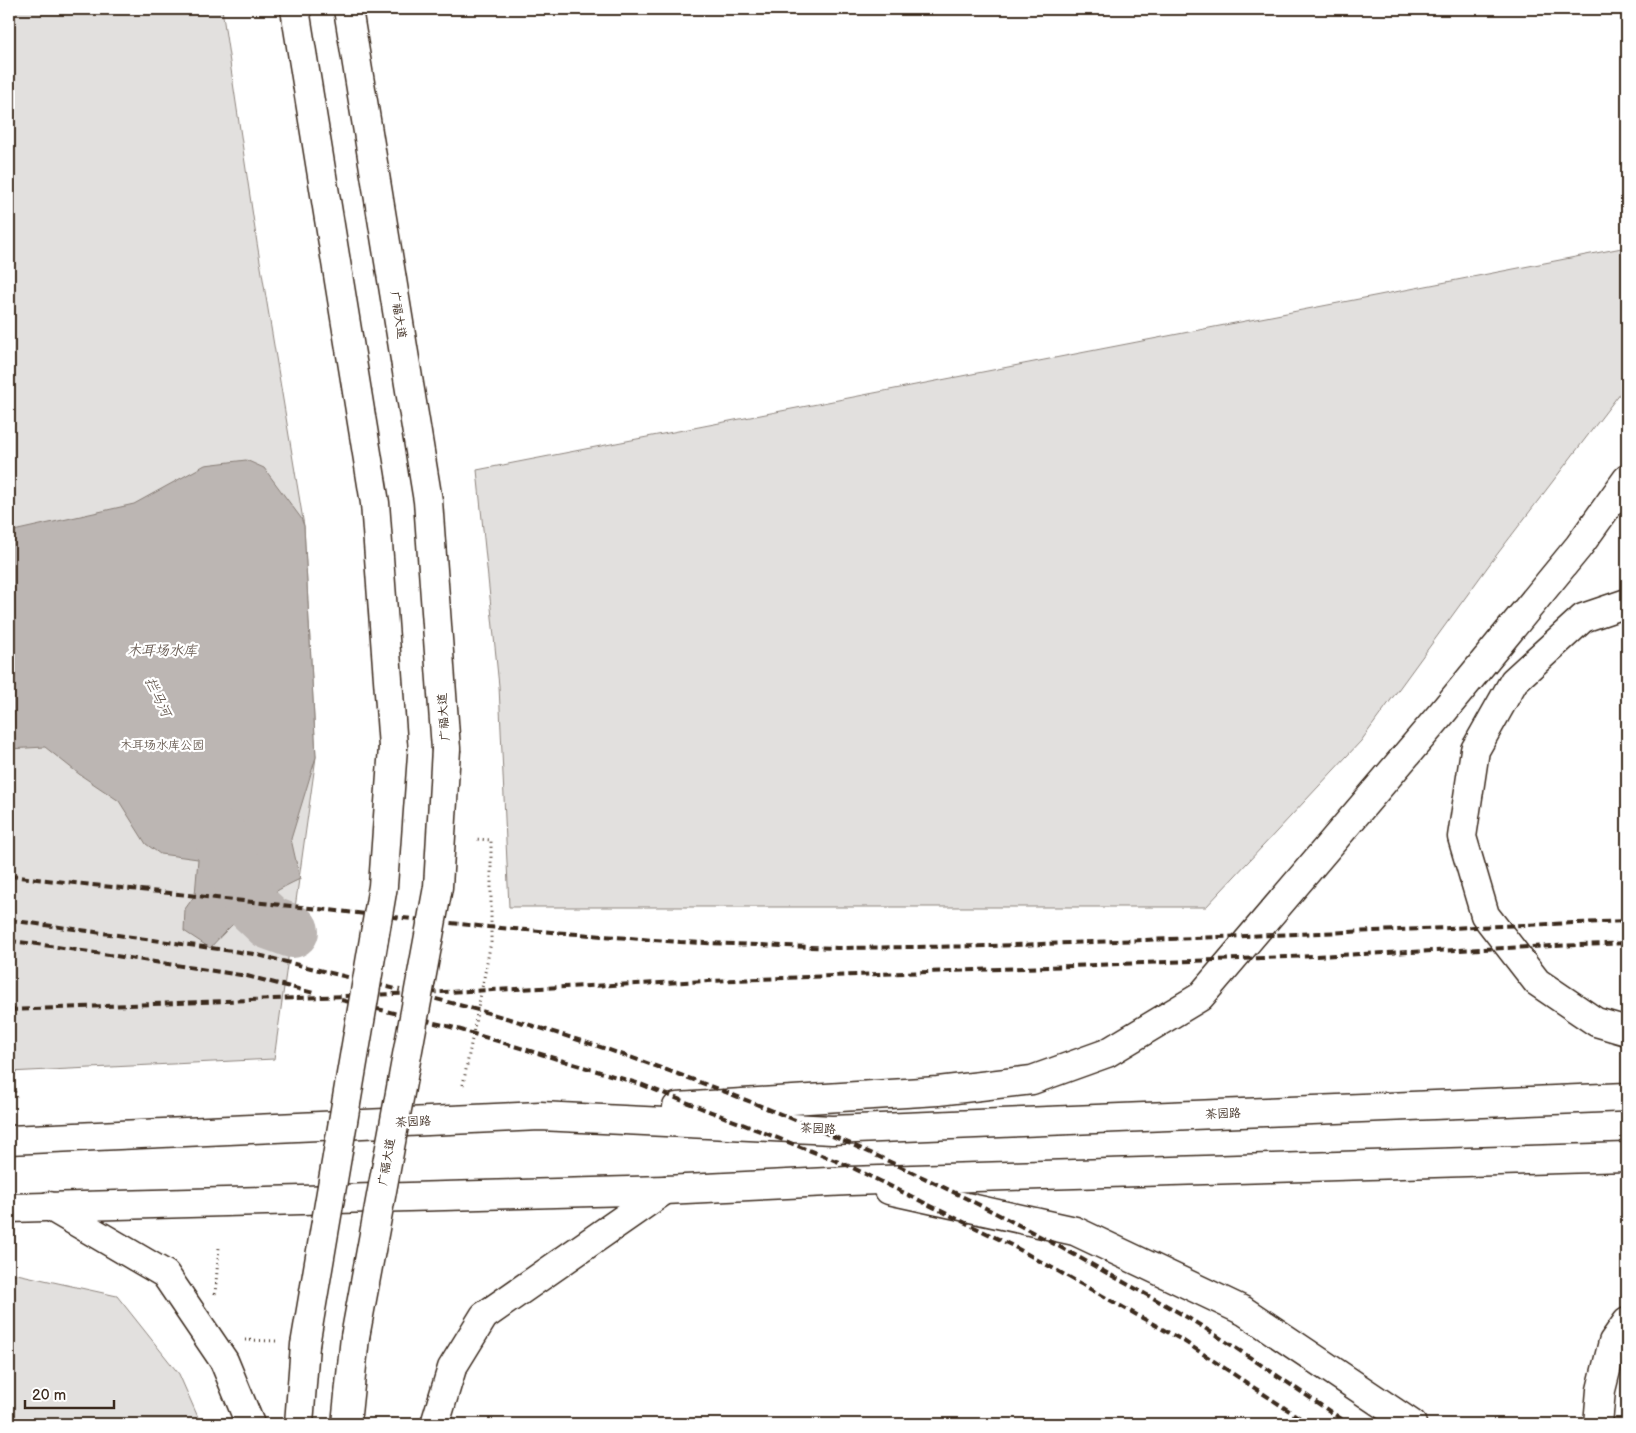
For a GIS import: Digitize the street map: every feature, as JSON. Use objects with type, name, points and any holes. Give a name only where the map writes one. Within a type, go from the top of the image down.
[{"type":"main road","points":[[295,9],[375,503],[394,747],[383,886],[304,1345],[299,1424]]},
{"type":"main road","name":"广福大道","points":[[346,1424],[355,1337],[438,887],[446,749],[428,501],[348,9]]},
{"type":"main road","points":[[540,1116],[938,1092],[1032,1080],[1107,1053],[1200,997],[1442,713],[1578,546],[1627,479]]},
{"type":"main road","points":[[1627,604],[1583,618],[1514,681],[1475,750],[1462,837],[1485,915],[1537,982],[1596,1022],[1627,1031]]},
{"type":"main road","name":"茶园路","points":[[9,1140],[540,1116],[832,1130],[1627,1097]]},
{"type":"main road","points":[[9,1208],[665,1190],[849,1181],[1627,1157]]},
{"type":"main road","points":[[849,1181],[1075,1231],[1244,1311],[1412,1424]]},
{"type":"main road","points":[[435,1424],[452,1368],[484,1316],[665,1190]]},
{"type":"main road","points":[[49,1206],[165,1274],[224,1361],[250,1424]]},
{"type":"main road","points":[[1598,1424],[1601,1390],[1613,1342],[1627,1322]]},
{"type":"path","points":[[463,1085],[491,942],[492,840],[475,839]]},
{"type":"path","points":[[9,1062],[16,1098]]},
{"type":"path","points":[[219,1248],[214,1294],[219,1302]]},
{"type":"path","points":[[241,1340],[276,1342]]},
{"type":"green space","name":"木耳场水库公园","points":[[9,9],[222,9],[257,243],[304,526],[316,757],[274,1059],[9,1072]]},
{"type":"green space","points":[[1627,247],[1627,384],[1489,565],[1361,741],[1206,907],[509,907],[499,686],[477,470]]},
{"type":"green space","points":[[17,1274],[117,1296],[179,1374],[201,1424],[9,1424],[9,1275]]},
{"type":"water","name":"木耳场水库","points":[[246,460],[264,468],[301,518],[304,526],[316,757],[291,839],[300,879],[251,908],[210,948],[184,931],[185,909],[195,895],[198,859],[160,854],[146,844],[119,801],[79,774],[45,747],[9,749],[9,532],[134,504],[205,465]]},
{"type":"waterway","name":"拦马河","points":[[221,837],[252,906],[270,923],[292,931]]},
{"type":"railway","points":[[9,876],[488,927],[680,942],[837,948],[991,946],[1627,921]]},
{"type":"railway","points":[[9,920],[254,954],[400,990]]},
{"type":"railway","points":[[9,941],[247,976],[314,993]]},
{"type":"railway","points":[[9,1010],[1627,943]]},
{"type":"railway","points":[[424,996],[511,1019],[597,1046],[682,1076],[766,1108],[931,1181],[1012,1222],[1178,1312],[1230,1344],[1349,1424]]},
{"type":"railway","points":[[341,1000],[451,1027],[640,1084],[849,1166],[1011,1245],[1182,1340],[1309,1424]]}]
